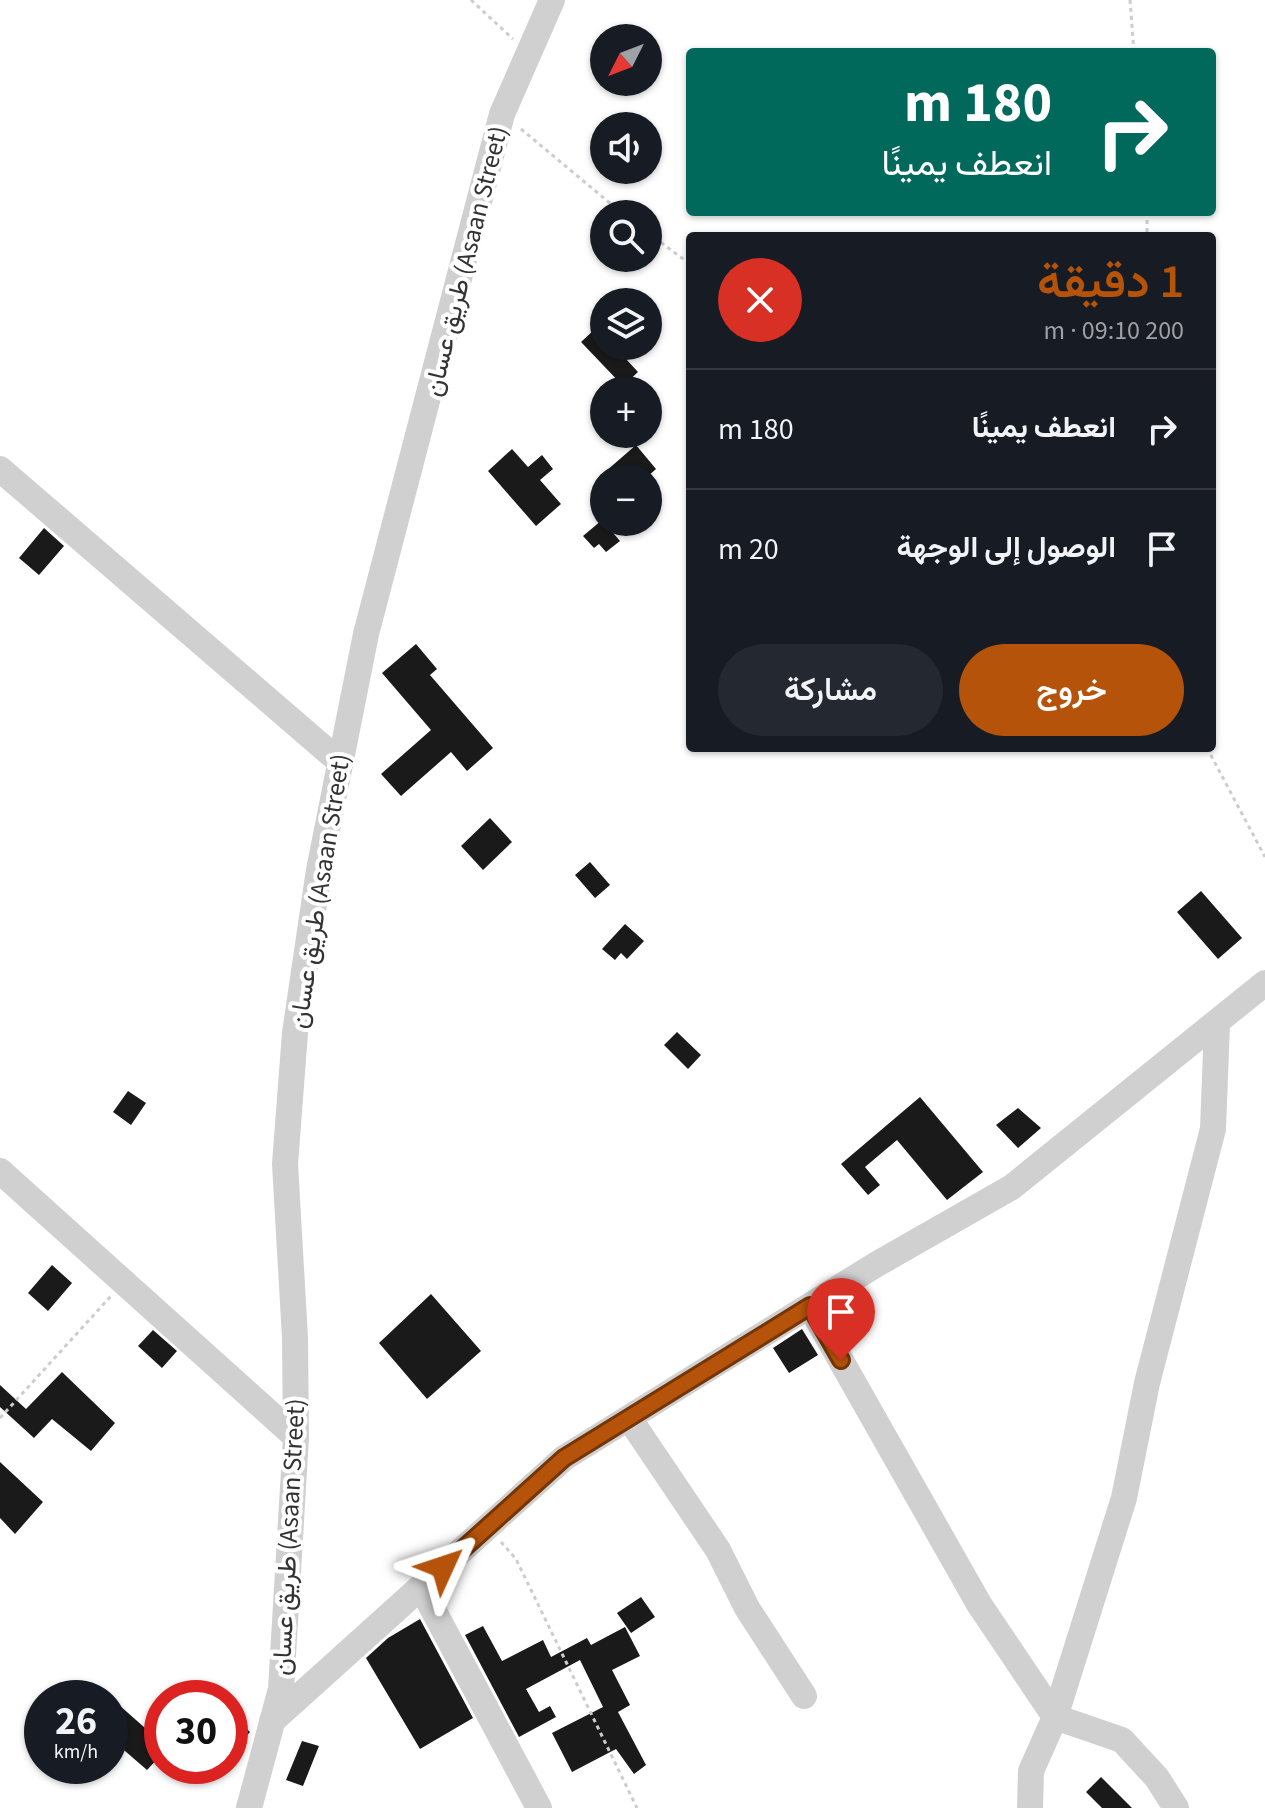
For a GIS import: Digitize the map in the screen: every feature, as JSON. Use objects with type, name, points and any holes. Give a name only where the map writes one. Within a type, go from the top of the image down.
[{"type":"street","name":"طريق عسان (Asaan Street)","points":[[249,1808],[281,1689],[296,1437],[295,1338],[285,1164],[301,979],[366,634],[502,114],[552,0]]},
{"type":"street","points":[[0,469],[340,762]]},
{"type":"street","points":[[272,1721],[564,1458],[810,1306],[1012,1187],[1265,983]]},
{"type":"street","points":[[1030,1808],[1031,1771],[1055,1717],[1124,1498],[1147,1383],[1213,1129],[1217,1024]]},
{"type":"street","points":[[0,1171],[296,1437]]},
{"type":"street","points":[[810,1306],[979,1604],[1055,1717],[1122,1740],[1157,1778],[1176,1808]]},
{"type":"street","points":[[629,1418],[718,1550],[747,1608],[804,1696]]},
{"type":"street","points":[[421,1587],[539,1808]]},
{"type":"path","points":[[471,0],[527,53]]},
{"type":"path","points":[[1130,0],[1134,48]]},
{"type":"path","points":[[502,114],[606,200]]},
{"type":"path","points":[[662,243],[686,261]]},
{"type":"path","points":[[1209,752],[1265,857]]},
{"type":"path","points":[[0,1418],[123,1283]]},
{"type":"path","points":[[487,1527],[516,1559],[637,1808]]},
{"type":"building","points":[[590,334],[590,351],[581,342]]},
{"type":"building","points":[[598,360],[627,360],[638,372],[634,376],[613,376]]},
{"type":"building","points":[[633,448],[638,448],[652,464],[614,464]]},
{"type":"building","points":[[512,449],[528,467],[542,455],[553,469],[540,480],[561,504],[536,526],[488,471]]},
{"type":"building","points":[[44,528],[64,546],[39,575],[19,558]]},
{"type":"building","points":[[590,530],[590,536],[616,536],[620,541],[606,552],[599,544],[594,548],[583,536]]},
{"type":"building","points":[[416,644],[437,669],[430,675],[493,748],[467,771],[451,752],[401,796],[381,774],[431,730],[382,673]]},
{"type":"building","points":[[490,818],[512,842],[483,870],[461,846]]},
{"type":"building","points":[[590,862],[610,885],[595,898],[575,875]]},
{"type":"building","points":[[1201,891],[1242,938],[1218,959],[1177,912]]},
{"type":"building","points":[[625,924],[644,941],[627,959],[621,953],[615,960],[602,949]]},
{"type":"building","points":[[677,1032],[701,1055],[688,1069],[664,1045]]},
{"type":"building","points":[[128,1091],[146,1103],[131,1125],[113,1112]]},
{"type":"building","points":[[920,1097],[983,1172],[947,1200],[897,1140],[865,1167],[880,1185],[868,1195],[841,1164]]},
{"type":"building","points":[[1018,1108],[1041,1128],[1018,1148],[996,1125]]},
{"type":"building","points":[[52,1265],[72,1283],[48,1311],[28,1293]]},
{"type":"building","points":[[431,1294],[481,1351],[427,1399],[379,1343]]},
{"type":"building","points":[[802,1329],[818,1355],[789,1373],[773,1348]]},
{"type":"building","points":[[153,1330],[177,1351],[162,1368],[138,1346]]},
{"type":"building","points":[[62,1372],[115,1423],[91,1451],[52,1419],[34,1438],[0,1407],[0,1385],[26,1409]]},
{"type":"building","points":[[0,1462],[43,1502],[15,1534],[0,1518]]},
{"type":"building","points":[[641,1597],[655,1617],[631,1633],[617,1613]]},
{"type":"building","points":[[420,1619],[473,1718],[420,1749],[366,1658],[388,1638]]},
{"type":"building","points":[[483,1626],[502,1661],[543,1640],[551,1657],[587,1638],[591,1645],[625,1627],[640,1656],[612,1670],[630,1705],[618,1712],[646,1765],[634,1774],[616,1749],[572,1772],[552,1733],[603,1707],[580,1660],[526,1689],[539,1712],[550,1706],[556,1717],[519,1737],[465,1635]]},
{"type":"building","points":[[128,1713],[144,1727],[144,1767],[128,1754]]},
{"type":"building","points":[[302,1741],[319,1746],[303,1786],[286,1780]]},
{"type":"building","points":[[1101,1777],[1132,1808],[1102,1808],[1086,1792]]},
{"type":"route","points":[[443,1567],[564,1458],[810,1306],[841,1360]]}]
